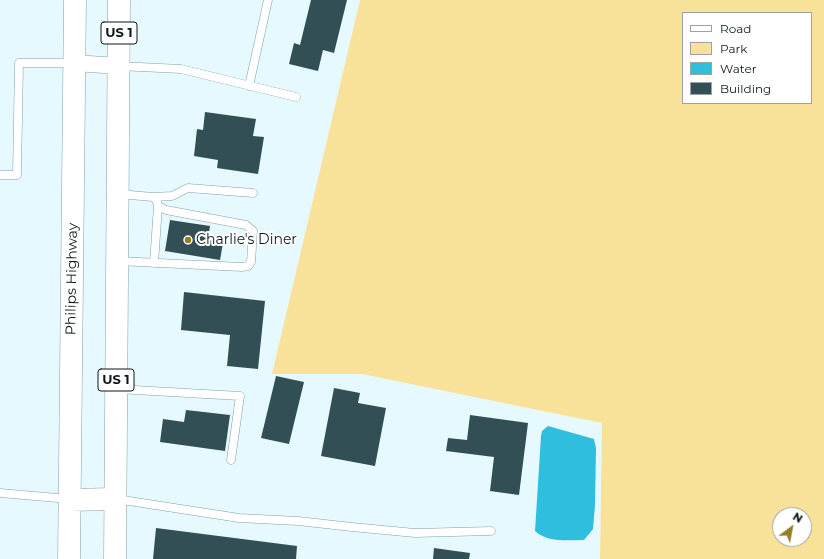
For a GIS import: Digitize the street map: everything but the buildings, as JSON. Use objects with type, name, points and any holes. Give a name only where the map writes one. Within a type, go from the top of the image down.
[{"type":"main road","name":"Philips Highway","points":[[69,559],[75,0]]},
{"type":"main road","name":"US 1","points":[[115,559],[119,0]]},
{"type":"main road","points":[[69,500],[115,499]]},
{"type":"street","points":[[74,63],[118,66]]},
{"type":"lane","points":[[249,86],[268,0]]},
{"type":"lane","points":[[0,175],[17,175],[19,63],[74,63]]},
{"type":"lane","points":[[118,66],[181,69],[296,97]]},
{"type":"lane","points":[[118,194],[152,197],[172,196],[188,188],[253,193]]},
{"type":"lane","points":[[152,197],[157,201],[158,206],[154,263]]},
{"type":"lane","points":[[117,261],[242,267],[248,266],[251,262],[253,231],[246,224],[166,210],[158,206]]},
{"type":"lane","points":[[116,389],[240,396],[231,460]]},
{"type":"lane","points":[[0,493],[69,500]]},
{"type":"lane","points":[[115,499],[239,518],[298,521],[352,528],[415,533],[491,531]]},
{"type":"green space","points":[[360,0],[824,0],[824,559],[600,559],[602,423],[362,374],[272,374]]},
{"type":"water","points":[[548,426],[594,439],[596,448],[593,529],[584,540],[552,539],[540,535],[535,531],[541,436],[542,431]]},
{"type":"place","name":"Charlie's Diner","points":[[188,240]]}]
